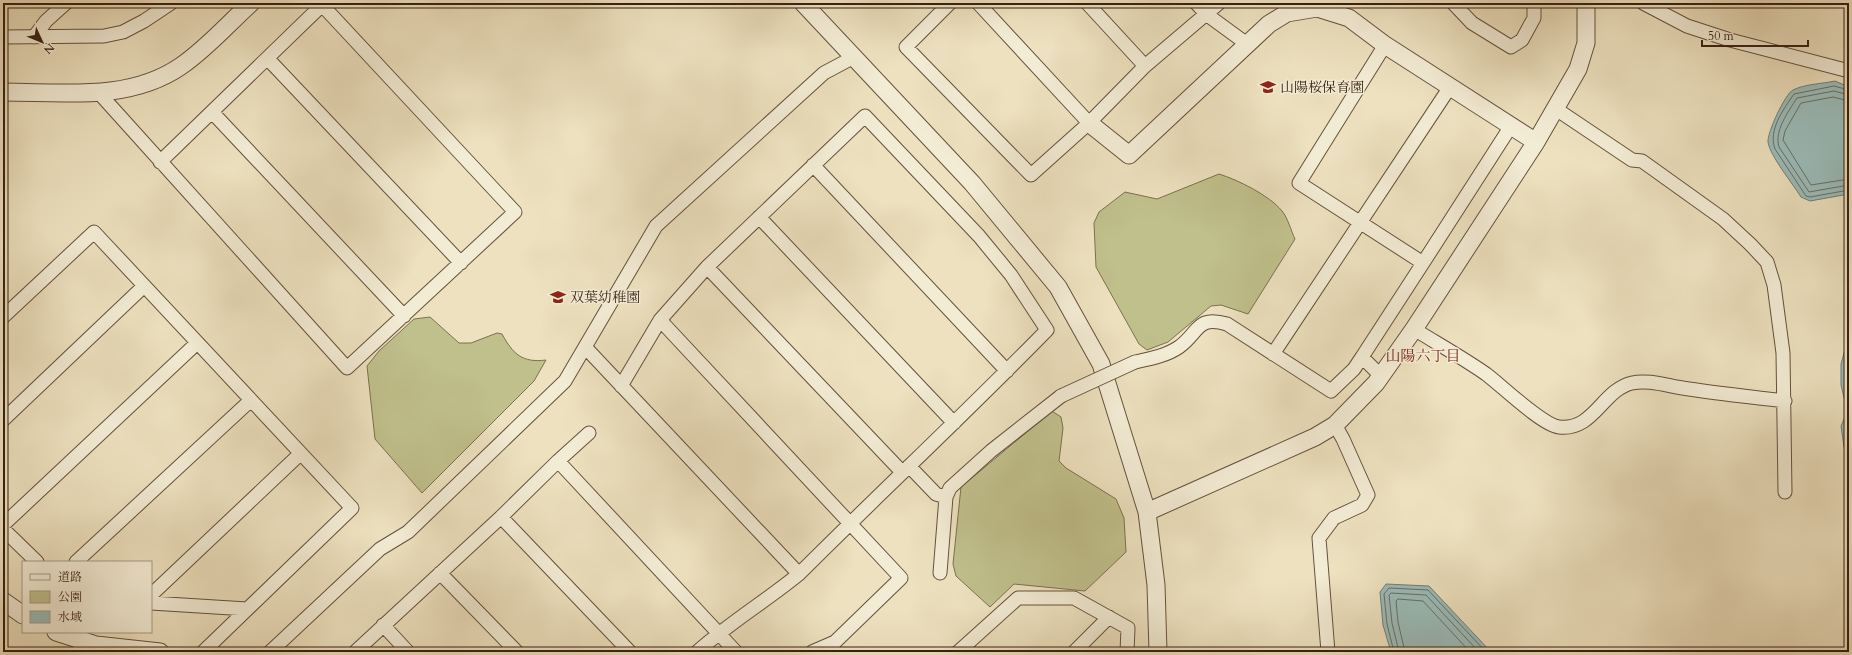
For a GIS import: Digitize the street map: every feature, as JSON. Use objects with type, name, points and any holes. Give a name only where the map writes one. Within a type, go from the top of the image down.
[{"type":"street","points":[[34,37],[46,21],[66,3]]},
{"type":"street","points":[[3,37],[104,36],[123,32],[144,22],[171,3]]},
{"type":"street","points":[[3,92],[99,93],[126,89],[154,80],[180,66],[203,48],[251,3]]},
{"type":"street","points":[[803,3],[972,183],[1058,287],[1101,364],[1147,512],[1156,585],[1158,652]]},
{"type":"street","points":[[950,3],[906,47],[1031,174],[1089,123],[1146,66],[1218,3]]},
{"type":"street","points":[[978,3],[1089,123],[1129,155],[1269,24],[1287,13],[1317,8],[1349,18],[1385,45],[1536,142]]},
{"type":"street","points":[[1087,3],[1146,66]]},
{"type":"street","points":[[1196,3],[1206,14],[1247,44]]},
{"type":"street","points":[[1453,3],[1472,23],[1511,47],[1522,40],[1534,18],[1534,3]]},
{"type":"street","points":[[1147,512],[1315,437],[1335,425],[1376,383],[1414,329],[1556,109],[1578,69],[1586,43],[1586,3]]},
{"type":"street","points":[[1643,3],[1688,26],[1730,40],[1849,72]]},
{"type":"street","points":[[99,93],[160,162],[347,368],[515,212],[322,4],[268,59],[160,162]]},
{"type":"street","points":[[1385,45],[1299,183],[1423,263]]},
{"type":"street","points":[[270,652],[380,549],[408,532],[565,381],[656,226],[824,73],[854,57]]},
{"type":"street","points":[[268,59],[461,263]]},
{"type":"street","points":[[1273,354],[1450,86]]},
{"type":"street","points":[[1556,109],[1632,160],[1642,161],[1700,202],[1734,229],[1767,262],[1774,285],[1783,353],[1785,401],[1785,492]]},
{"type":"street","points":[[212,112],[404,316]]},
{"type":"street","points":[[621,386],[660,320],[707,267],[865,116],[978,236],[1011,275],[1047,330],[799,574],[769,598],[718,633],[697,652]]},
{"type":"street","points":[[940,573],[946,497],[950,488],[991,451],[1061,396],[1135,362],[1158,357],[1179,347],[1207,321],[1216,321],[1227,324],[1331,392],[1354,369],[1511,126]]},
{"type":"street","points":[[813,165],[1007,371]]},
{"type":"street","points":[[759,217],[954,423]]},
{"type":"street","points":[[3,316],[94,232],[352,508],[203,652]]},
{"type":"street","points":[[707,267],[905,469],[936,494],[946,497]]},
{"type":"street","points":[[3,420],[144,286]]},
{"type":"street","points":[[660,320],[901,578],[835,642],[812,652]]},
{"type":"street","points":[[1414,329],[1486,374],[1537,416],[1558,427],[1581,425],[1618,390],[1630,383],[1645,381],[1688,389],[1785,401]]},
{"type":"street","points":[[3,525],[197,343]]},
{"type":"street","points":[[585,347],[799,574]]},
{"type":"street","points":[[1362,357],[1381,376]]},
{"type":"street","points":[[77,561],[251,400]]},
{"type":"street","points":[[1328,652],[1319,538],[1334,518],[1362,505],[1368,495],[1343,439],[1335,425]]},
{"type":"street","points":[[355,652],[589,433]]},
{"type":"street","points":[[152,594],[300,454]]},
{"type":"street","points":[[558,461],[736,652]]},
{"type":"street","points":[[501,517],[630,652]]},
{"type":"street","points":[[3,529],[36,561]]},
{"type":"street","points":[[440,573],[517,652]]},
{"type":"street","points":[[958,652],[1018,598],[1074,598],[1128,628],[1127,652]]},
{"type":"street","points":[[3,601],[22,614]]},
{"type":"street","points":[[152,603],[247,609]]},
{"type":"street","points":[[1074,652],[1109,617]]},
{"type":"street","points":[[383,625],[408,652]]},
{"type":"street","points":[[59,633],[96,645],[160,652]]},
{"type":"green space","points":[[1219,174],[1253,189],[1269,199],[1282,211],[1286,217],[1295,239],[1248,314],[1221,305],[1211,306],[1168,342],[1147,350],[1139,344],[1096,267],[1094,223],[1099,212],[1125,192],[1157,199]]},
{"type":"green space","points":[[430,317],[459,343],[471,343],[497,333],[502,334],[510,347],[519,356],[531,360],[546,360],[534,381],[422,493],[375,439],[367,366],[379,351],[414,319]]},
{"type":"green space","points":[[1052,411],[1061,417],[1063,428],[1059,461],[1066,468],[1116,499],[1124,518],[1126,552],[1085,591],[1014,584],[990,607],[956,576],[953,564],[961,487]]},
{"type":"water","points":[[1835,81],[1849,87],[1849,194],[1810,201],[1801,197],[1782,170],[1770,148],[1768,137],[1781,106],[1793,90],[1808,85]]},
{"type":"water","points":[[1849,335],[1849,458],[1844,447],[1841,426],[1845,417],[1846,406],[1841,385],[1841,364]]},
{"type":"water","points":[[1386,584],[1429,586],[1491,652],[1391,652],[1383,625],[1380,592]]},
{"type":"place","name":"山陽桜保育園","points":[[1268,87]]},
{"type":"place","name":"双葉幼稚園","points":[[558,297]]},
{"type":"district","name":"山陽六丁目","points":[[1423,356]]}]
